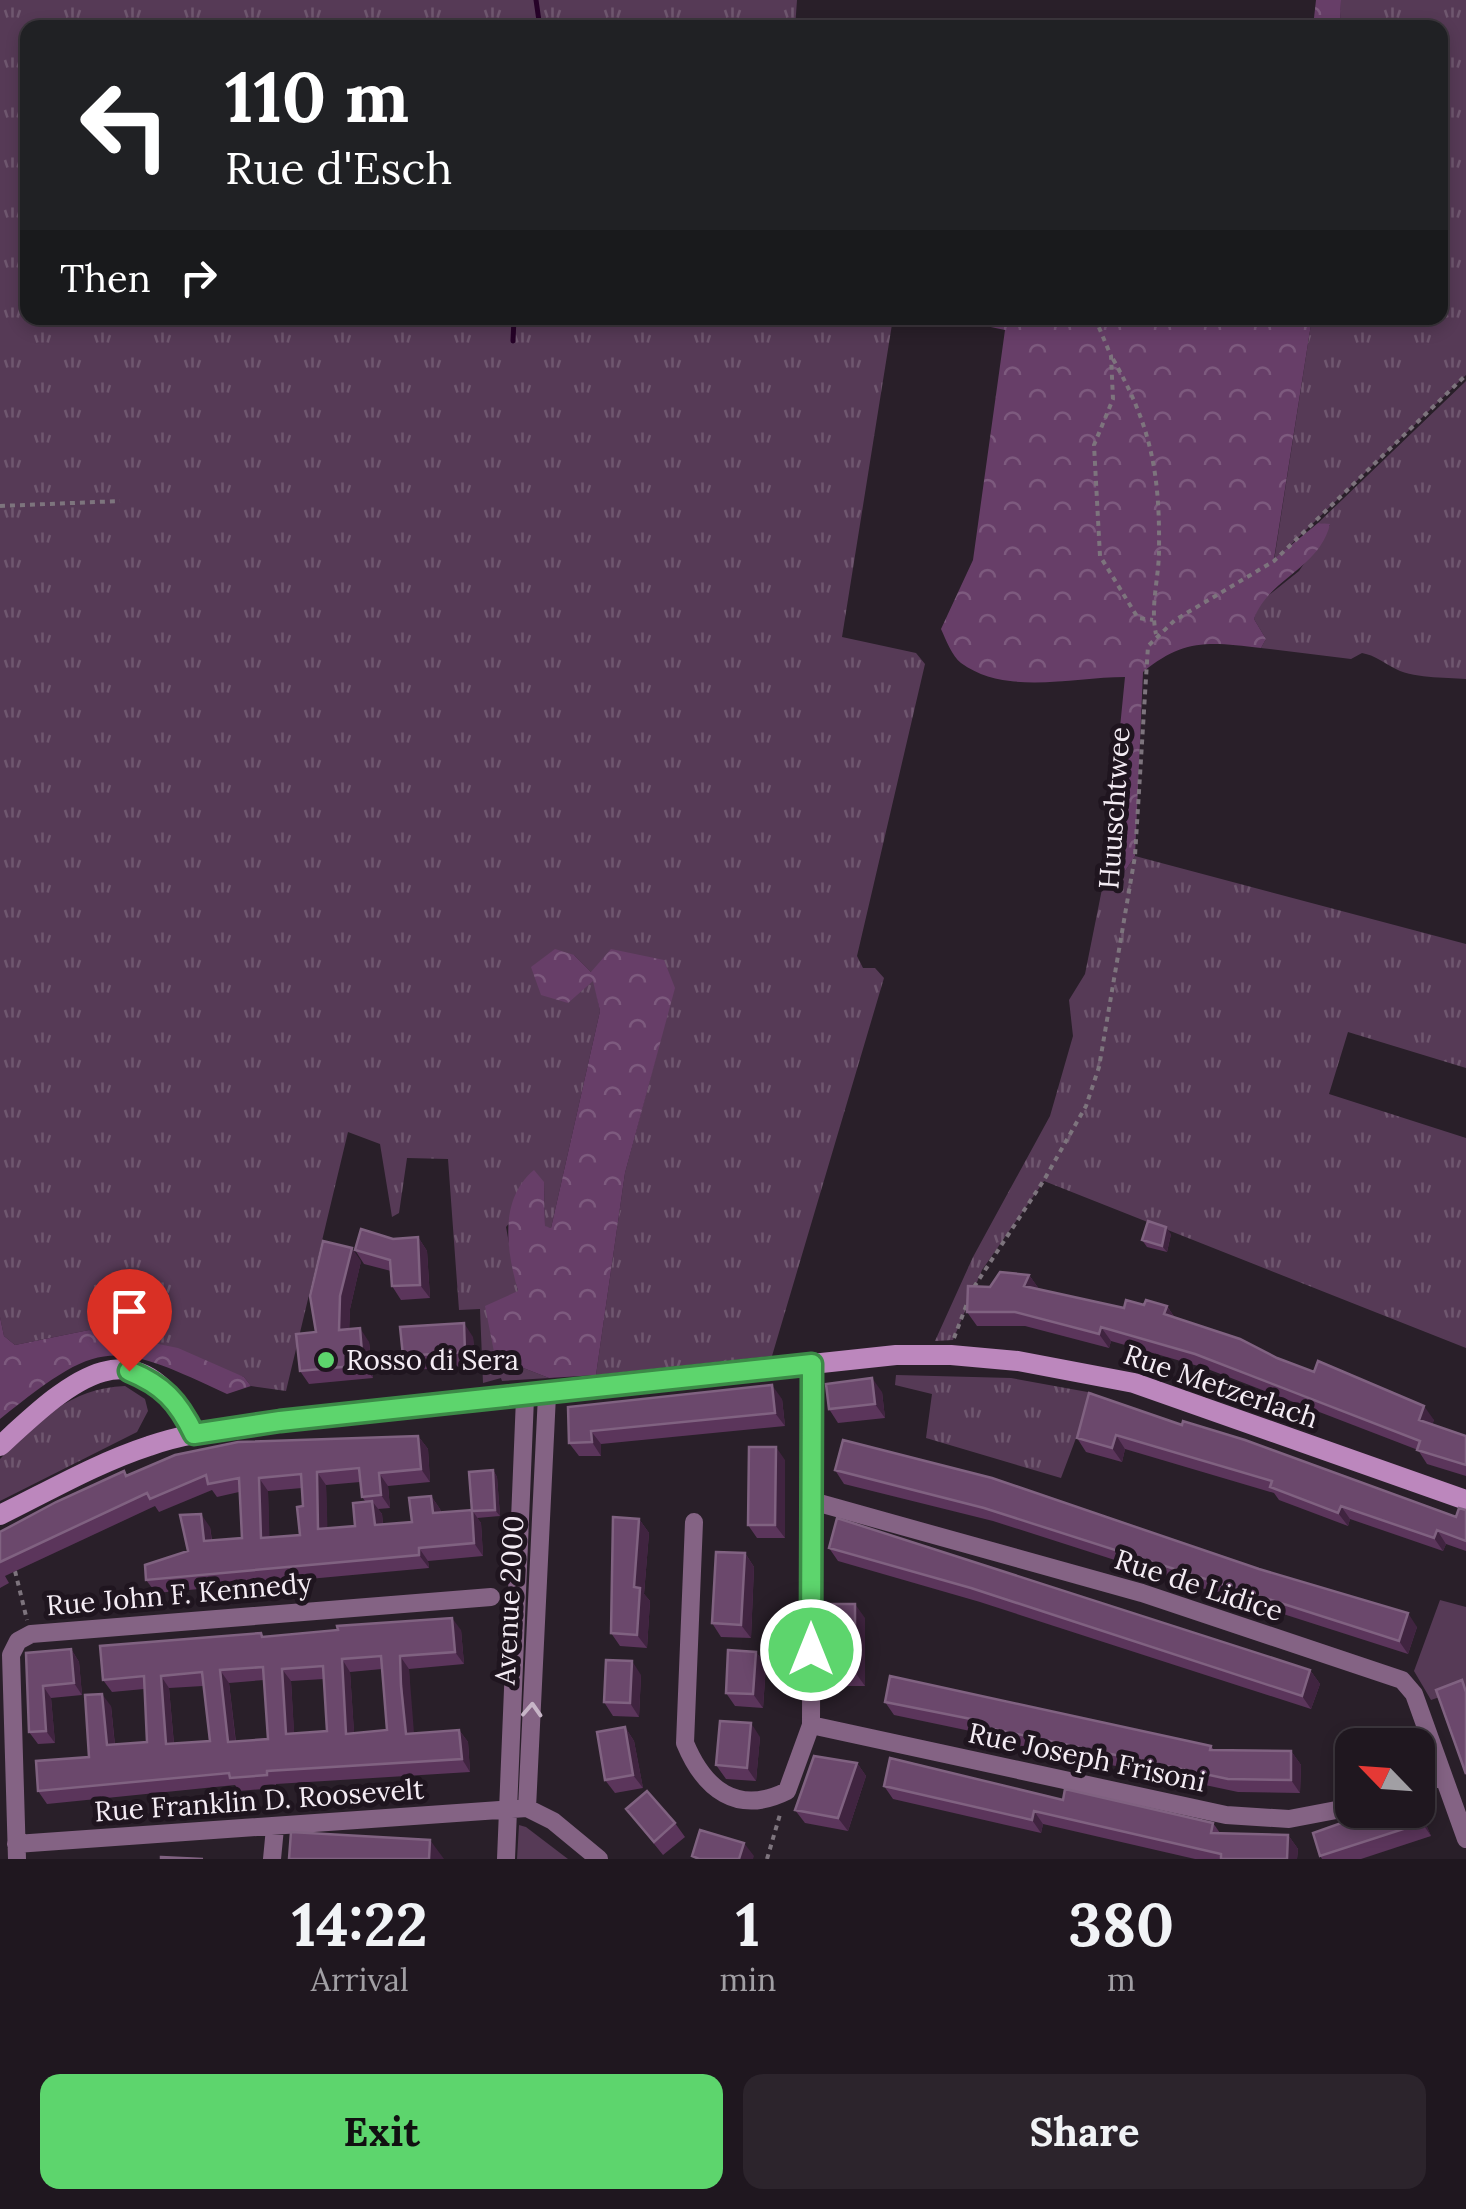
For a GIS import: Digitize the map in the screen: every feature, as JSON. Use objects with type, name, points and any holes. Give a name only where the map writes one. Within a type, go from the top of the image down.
[{"type":"main road","name":"Rue Metzerlach","points":[[0,1515],[92,1469],[150,1445],[194,1434],[280,1421],[536,1397],[812,1364],[951,1354],[1018,1361],[1134,1383],[1466,1500]]},
{"type":"main road","points":[[0,1446],[59,1391],[97,1372],[129,1371],[157,1382],[180,1405],[194,1434]]},
{"type":"street","points":[[694,1522],[685,1743],[698,1774],[739,1800],[770,1800],[787,1792],[811,1725],[812,1364]]},
{"type":"street","name":"Avenue 2000","points":[[527,1808],[536,1397]]},
{"type":"street","name":"Avenue 2000","points":[[506,1859],[504,1810],[536,1397]]},
{"type":"street","name":"Rue de Lidice","points":[[812,1502],[1142,1593],[1402,1680],[1414,1694],[1466,1839]]},
{"type":"street","name":"Rue John F. Kennedy","points":[[16,1852],[11,1656],[18,1641],[30,1634],[491,1596]]},
{"type":"street","name":"Rue Joseph Frisoni","points":[[811,1725],[1226,1815],[1289,1819],[1335,1811]]},
{"type":"street","points":[[1435,1778],[1442,1776]]},
{"type":"street","points":[[527,1808],[553,1821],[599,1859]]},
{"type":"street","name":"Rue Franklin D. Roosevelt","points":[[16,1852],[527,1808]]},
{"type":"street","points":[[272,1859],[275,1828]]},
{"type":"path","points":[[1098,325],[1141,408],[1154,456],[1160,553],[1153,620],[1156,634],[1274,561],[1466,374]]},
{"type":"path","points":[[1111,356],[1112,399],[1094,445],[1100,556],[1138,618],[1153,620]]},
{"type":"path","points":[[0,506],[120,501]]},
{"type":"path","name":"Huuschtwee","points":[[951,1354],[961,1316],[982,1270],[1044,1180],[1086,1106],[1099,1067],[1135,856],[1144,659],[1156,634]]},
{"type":"path","points":[[14,1566],[30,1634]]},
{"type":"path","points":[[767,1859],[787,1792]]},
{"type":"green space","points":[[0,0],[797,0],[796,20],[20,20],[20,325],[892,325],[842,637],[916,653],[925,664],[857,956],[863,968],[875,968],[884,978],[772,1356],[596,1375],[625,1173],[674,988],[591,972],[574,955],[582,987],[594,980],[600,1011],[551,1228],[545,1227],[544,1182],[506,1227],[518,1292],[495,1357],[549,1378],[501,1378],[483,1383],[480,1309],[459,1310],[448,1159],[407,1158],[399,1213],[392,1217],[380,1144],[348,1132],[286,1391],[251,1386],[244,1377],[89,1330],[15,1345],[4,1336],[0,1317]]},
{"type":"green space","points":[[1316,0],[1341,0],[1340,20],[1314,20]]},
{"type":"green space","points":[[1341,0],[1466,0],[1466,375],[1274,561],[1311,325],[1448,325],[1448,20],[1340,20]]},
{"type":"green space","points":[[981,325],[1311,325],[1274,559],[1318,523],[1330,524],[1316,552],[1261,605],[1254,619],[1266,639],[1261,648],[1198,645],[1172,653],[1143,672],[1135,856],[1123,874],[1106,869],[1125,677],[1040,682],[998,679],[961,663],[941,629],[973,560],[1005,330]]},
{"type":"green space","points":[[1466,381],[1466,679],[1409,674],[1362,653],[1351,659],[1261,648],[1266,639],[1254,619],[1259,603],[1299,571],[1330,525],[1318,523]]},
{"type":"green space","points":[[1135,856],[1466,944],[1466,1068],[1348,1032],[1329,1094],[1466,1138],[1466,1348],[1044,1181],[982,1270],[953,1340],[935,1341],[973,1257],[1050,1116],[1073,1036],[1069,1000],[1085,974],[1106,869],[1123,874]]},
{"type":"green space","points":[[555,949],[574,955],[591,972],[611,949],[664,960],[675,988],[625,1173],[596,1375],[549,1378],[495,1357],[485,1306],[518,1291],[509,1243],[510,1211],[523,1182],[534,1170],[544,1182],[545,1226],[551,1228],[600,1011],[593,981],[568,1003],[541,995],[531,967]]},
{"type":"green space","points":[[0,1317],[4,1336],[15,1345],[89,1330],[178,1348],[244,1377],[251,1386],[227,1394],[157,1364],[108,1356],[62,1373],[0,1419]]},
{"type":"green space","points":[[896,1375],[1011,1378],[1093,1393],[1061,1478],[926,1438],[932,1394],[895,1385]]},
{"type":"green space","points":[[125,1386],[145,1399],[148,1411],[137,1432],[0,1501],[0,1459],[27,1432],[71,1400],[105,1388]]},
{"type":"green space","points":[[1440,1600],[1466,1607],[1466,1688],[1431,1700],[1414,1671]]},
{"type":"green space","points":[[519,1825],[526,1827],[568,1859],[517,1859]]},
{"type":"building","points":[[1148,1221],[1166,1227],[1162,1246],[1142,1240]]},
{"type":"building","points":[[361,1229],[393,1239],[418,1237],[420,1285],[392,1286],[390,1260],[355,1250]]},
{"type":"building","points":[[323,1241],[352,1248],[340,1296],[339,1330],[360,1328],[363,1365],[300,1371],[296,1334],[316,1332],[310,1296]]},
{"type":"building","points":[[1000,1272],[1029,1275],[1024,1286],[1124,1308],[1126,1300],[1144,1305],[1146,1300],[1167,1306],[1164,1314],[1240,1339],[1314,1372],[1318,1361],[1424,1406],[1419,1420],[1466,1436],[1466,1465],[1417,1450],[1420,1441],[1195,1354],[1101,1327],[1099,1334],[1015,1312],[967,1312],[968,1286],[990,1287]]},
{"type":"building","points":[[464,1323],[465,1352],[403,1356],[400,1327]]},
{"type":"building","points":[[872,1378],[875,1404],[829,1409],[826,1384]]},
{"type":"building","points":[[772,1385],[775,1413],[591,1431],[592,1442],[569,1443],[568,1407]]},
{"type":"building","points":[[1089,1393],[1182,1425],[1183,1421],[1245,1440],[1456,1517],[1459,1508],[1466,1510],[1466,1541],[1437,1530],[1434,1538],[1341,1506],[1338,1513],[1270,1487],[1272,1481],[1116,1435],[1112,1448],[1077,1438]]},
{"type":"building","points":[[418,1436],[421,1469],[379,1473],[381,1495],[362,1497],[359,1468],[317,1472],[318,1529],[355,1526],[353,1503],[372,1501],[375,1525],[412,1522],[409,1498],[431,1496],[433,1513],[472,1510],[474,1543],[419,1548],[419,1555],[146,1580],[145,1565],[188,1551],[180,1515],[201,1514],[204,1541],[242,1538],[239,1478],[208,1484],[206,1475],[150,1499],[147,1493],[0,1562],[0,1532],[56,1502],[124,1471],[126,1476],[175,1455],[238,1442]],"holes":[[[301,1474],[303,1506],[297,1507],[300,1535],[261,1538],[259,1478]]]},
{"type":"building","points":[[843,1440],[992,1478],[1259,1569],[1408,1613],[1399,1641],[984,1508],[835,1470]]},
{"type":"building","points":[[749,1447],[776,1447],[775,1525],[748,1525]]},
{"type":"building","points":[[493,1470],[495,1510],[472,1511],[469,1472]]},
{"type":"building","points":[[613,1517],[639,1519],[634,1587],[640,1588],[637,1635],[611,1633]]},
{"type":"building","points":[[837,1518],[1310,1670],[1302,1696],[971,1588],[829,1548]]},
{"type":"building","points":[[716,1552],[745,1553],[741,1625],[712,1623]]},
{"type":"building","points":[[827,1604],[855,1604],[855,1672],[827,1672]]},
{"type":"building","points":[[452,1618],[455,1652],[400,1656],[401,1686],[406,1734],[459,1730],[462,1759],[267,1771],[267,1775],[230,1778],[229,1773],[38,1791],[36,1761],[89,1757],[85,1695],[102,1694],[107,1745],[147,1742],[144,1676],[103,1680],[100,1646],[261,1633],[262,1637],[338,1630],[337,1626]],"holes":[[[381,1656],[387,1730],[346,1734],[342,1659]],[[323,1666],[327,1731],[286,1734],[282,1669]],[[263,1667],[268,1739],[228,1742],[220,1670]],[[202,1672],[210,1741],[166,1744],[161,1676]]]},
{"type":"building","points":[[71,1649],[74,1683],[43,1686],[46,1731],[29,1732],[26,1653]]},
{"type":"building","points":[[728,1650],[756,1652],[753,1694],[726,1693]]},
{"type":"building","points":[[606,1660],[632,1661],[630,1703],[604,1702]]},
{"type":"building","points":[[890,1676],[1211,1746],[1210,1750],[1291,1751],[1291,1780],[1228,1779],[885,1702]]},
{"type":"building","points":[[1462,1680],[1466,1692],[1466,1774],[1436,1690]]},
{"type":"building","points":[[720,1721],[751,1723],[747,1768],[716,1765]]},
{"type":"building","points":[[625,1727],[633,1775],[605,1780],[597,1732]]},
{"type":"building","points":[[814,1756],[857,1763],[838,1818],[795,1810]]},
{"type":"building","points":[[890,1758],[1063,1800],[1065,1789],[1213,1823],[1211,1833],[1288,1835],[1287,1859],[1221,1859],[1221,1854],[1034,1811],[1032,1820],[884,1786]]},
{"type":"building","points":[[647,1791],[675,1823],[654,1842],[626,1809]]},
{"type":"building","points":[[1335,1825],[1407,1828],[1320,1856],[1313,1833]]},
{"type":"building","points":[[700,1830],[744,1843],[739,1859],[692,1856]]},
{"type":"building","points":[[291,1832],[430,1840],[429,1859],[289,1859]]},
{"type":"waterway","points":[[536,0],[539,20]]},
{"type":"waterway","points":[[513,341],[514,325]]},
{"type":"place","name":"Rosso di Sera","points":[[326,1360]]},
{"type":"route","points":[[129,1371],[157,1382],[180,1405],[194,1434],[280,1421],[525,1398],[812,1364],[811,1650]]}]
